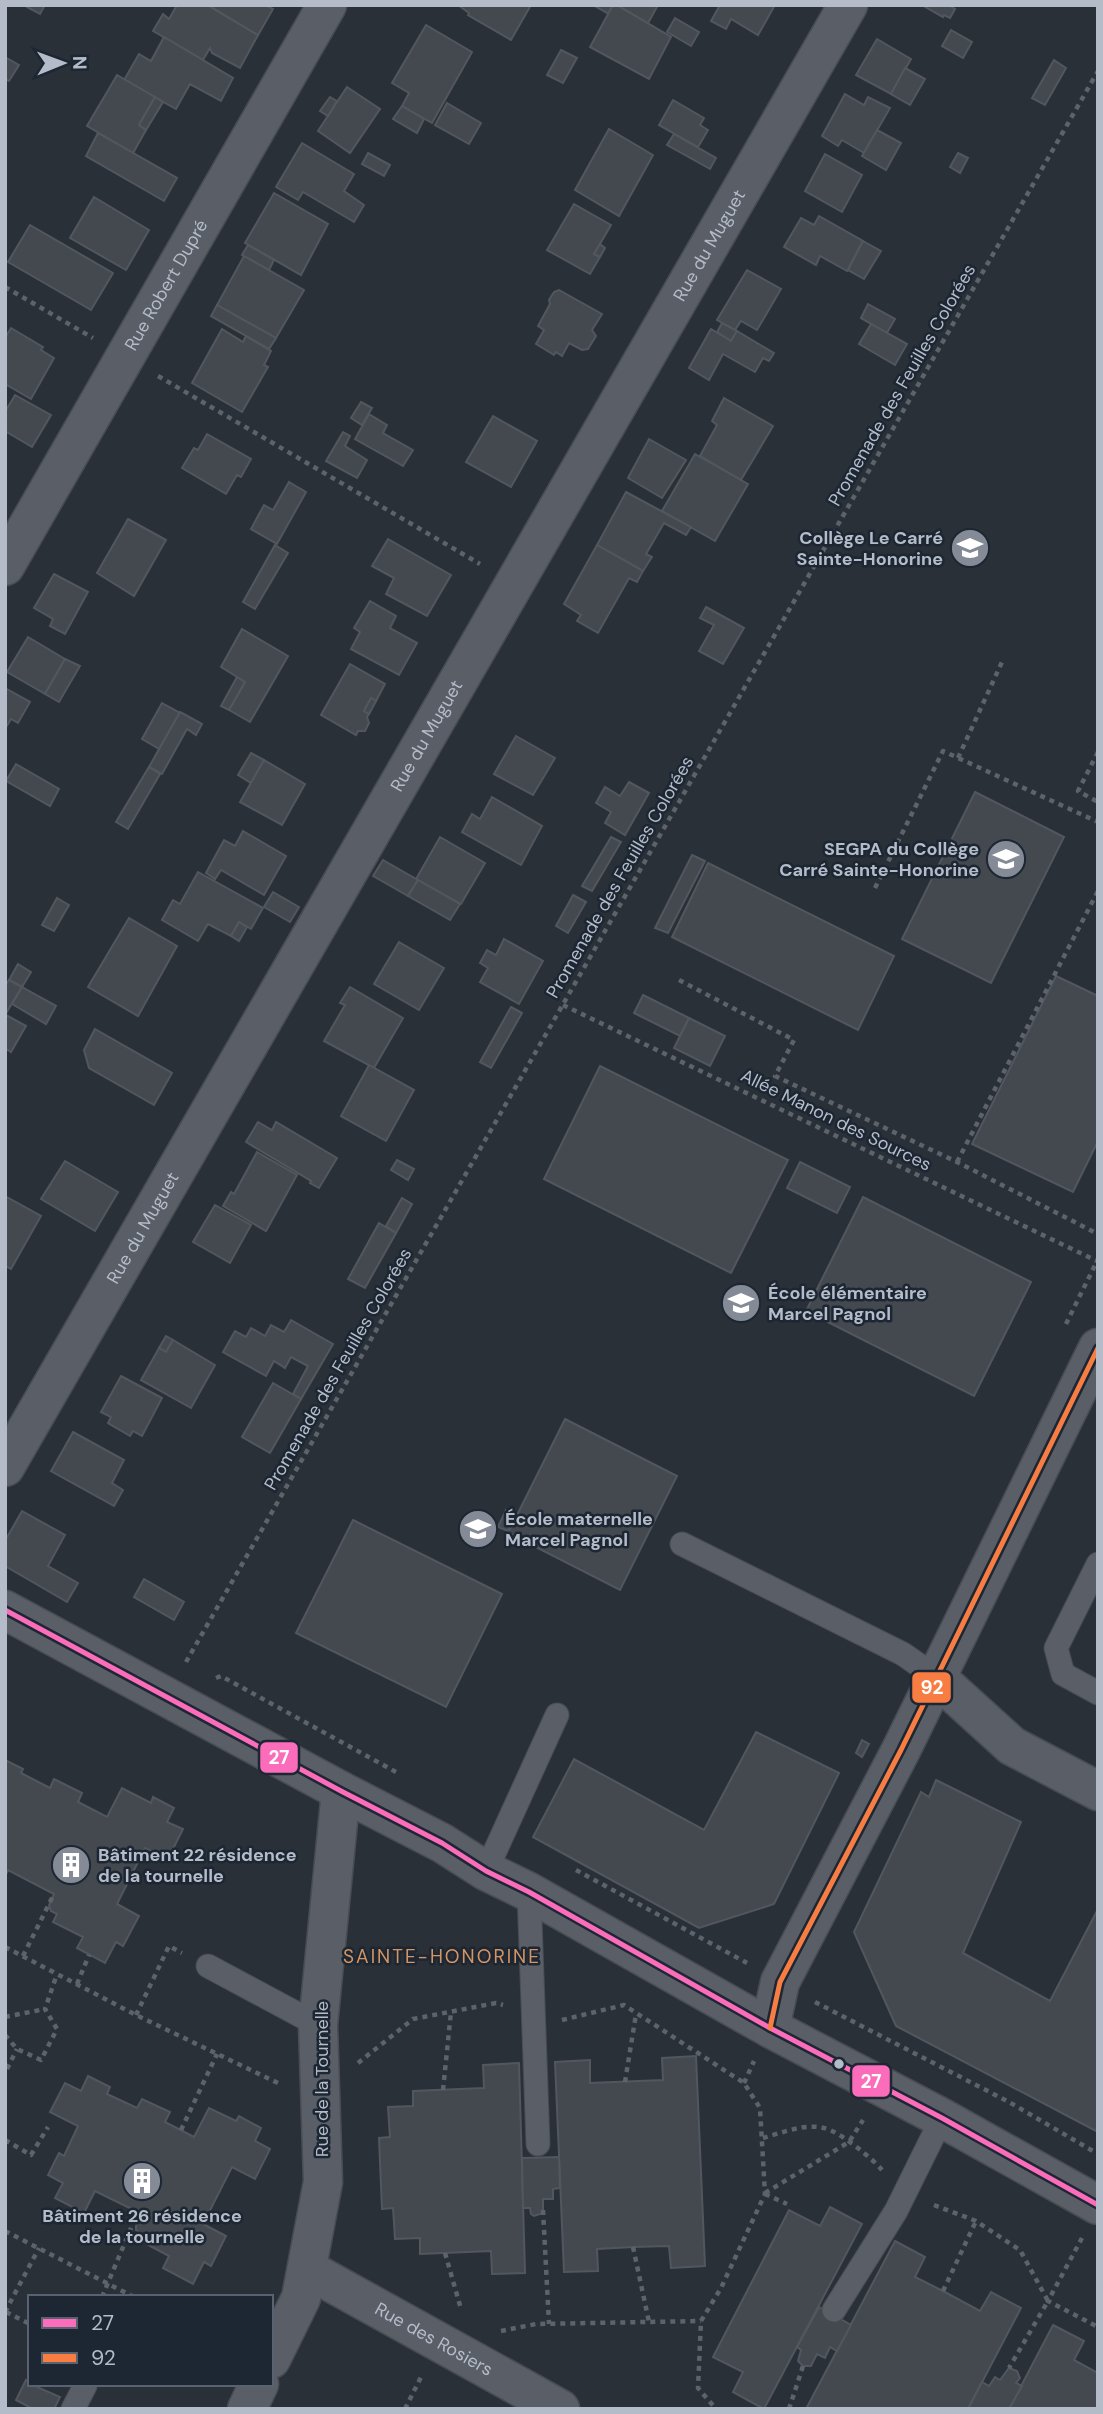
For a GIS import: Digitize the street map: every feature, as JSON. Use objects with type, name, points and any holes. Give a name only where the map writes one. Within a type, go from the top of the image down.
[{"type":"street","name":"Rue Robert Dupré","points":[[5,566],[327,5]]},
{"type":"street","name":"Rue du Muguet","points":[[5,1467],[848,5]]},
{"type":"street","points":[[770,2028],[780,1982],[901,1750],[1098,1348]]},
{"type":"street","points":[[5,1610],[442,1843],[486,1871],[529,1892],[770,2028],[942,2118],[1091,2219]]},
{"type":"street","points":[[936,1677],[1012,1746],[1098,1791]]},
{"type":"street","name":"Rue de la Tournelle","points":[[273,2355],[302,2298],[323,2182],[318,2025],[341,1791]]},
{"type":"street","name":"Rue des Rosiers","points":[[307,2269],[560,2409]]},
{"type":"street","points":[[247,2409],[258,2386]]},
{"type":"lane","points":[[682,1544],[903,1654],[936,1677]]},
{"type":"lane","points":[[1098,1564],[1056,1648],[1063,1674],[1098,1693]]},
{"type":"lane","points":[[486,1871],[557,1715]]},
{"type":"lane","points":[[529,1892],[538,2144]]},
{"type":"lane","points":[[208,1966],[318,2025]]},
{"type":"lane","points":[[834,2310],[896,2211],[942,2118]]},
{"type":"lane","points":[[73,2409],[85,2386]]},
{"type":"path","name":"Promenade des Feuilles Colorées","points":[[166,1697],[1098,71]]},
{"type":"path","points":[[5,287],[514,584]]},
{"type":"path","points":[[958,758],[1002,662]]},
{"type":"path","points":[[875,888],[943,751],[1098,822]]},
{"type":"path","points":[[1098,752],[1078,791],[1098,802]]},
{"type":"path","points":[[957,1162],[1098,891]]},
{"type":"path","points":[[679,980],[794,1040],[775,1076],[957,1162],[1098,1234]]},
{"type":"path","name":"Allée Manon des Sources","points":[[563,1005],[1098,1261]]},
{"type":"path","points":[[166,1697],[222,1676],[398,1773]]},
{"type":"path","points":[[571,1867],[838,2015],[1009,2102],[1098,2154]]},
{"type":"path","points":[[23,1956],[54,1894]]},
{"type":"path","points":[[5,1947],[136,2015],[321,2104],[363,2058],[412,2019],[496,2003],[533,2010],[562,2020],[624,2005],[744,2083],[760,2108],[765,2194],[722,2288],[701,2321],[698,2388],[716,2409]]},
{"type":"path","points":[[136,2015],[169,1947],[208,1966]]},
{"type":"path","points":[[77,1984],[89,1955]]},
{"type":"path","points":[[5,2035],[17,2049],[41,2060],[57,2029],[45,2009],[57,1974]]},
{"type":"path","points":[[5,2017],[45,2009]]},
{"type":"path","points":[[443,2090],[452,2012]]},
{"type":"path","points":[[625,2082],[636,2014]]},
{"type":"path","points":[[6,2069],[17,2049]]},
{"type":"path","points":[[181,2130],[217,2054]]},
{"type":"path","points":[[765,2194],[849,2142],[883,2088]]},
{"type":"path","points":[[5,2140],[31,2155],[48,2127]]},
{"type":"path","points":[[763,2138],[802,2128],[824,2127],[874,2159],[889,2178],[896,2211],[936,2204],[976,2221],[1020,2250],[1048,2301],[1098,2327]]},
{"type":"path","points":[[765,2194],[787,2204]]},
{"type":"path","points":[[543,2210],[548,2324]]},
{"type":"path","points":[[1009,2368],[1091,2219]]},
{"type":"path","points":[[103,2295],[134,2221]]},
{"type":"path","points":[[943,2291],[976,2221]]},
{"type":"path","points":[[5,2231],[130,2295]]},
{"type":"path","points":[[633,2247],[649,2322]]},
{"type":"path","points":[[28,2323],[5,2312],[39,2248]]},
{"type":"path","points":[[445,2253],[457,2296]]},
{"type":"path","points":[[496,2332],[548,2324],[701,2321]]},
{"type":"path","points":[[789,2409],[803,2366]]},
{"type":"building","points":[[45,5],[40,14],[27,7]]},
{"type":"building","points":[[177,5],[207,5],[258,35],[240,68],[212,53],[210,48],[203,60],[153,31],[163,14],[169,19]]},
{"type":"building","points":[[208,5],[265,5],[273,9],[258,35]]},
{"type":"building","points":[[458,5],[531,5],[511,40],[468,15],[469,13]]},
{"type":"building","points":[[593,5],[613,5],[609,14]]},
{"type":"building","points":[[613,5],[671,37],[649,79],[590,47]]},
{"type":"building","points":[[617,5],[658,5],[648,23]]},
{"type":"building","points":[[720,5],[775,5],[758,35],[731,19],[726,29],[711,21]]},
{"type":"building","points":[[922,5],[949,5],[955,9],[950,18]]},
{"type":"building","points":[[675,18],[699,32],[691,46],[667,32]]},
{"type":"building","points":[[426,25],[472,52],[432,123],[402,106],[409,93],[392,83]]},
{"type":"building","points":[[951,30],[972,42],[963,58],[942,46]]},
{"type":"building","points":[[164,37],[233,78],[221,101],[190,84],[176,109],[124,80],[139,54],[151,61]]},
{"type":"building","points":[[877,39],[911,59],[891,94],[856,75]]},
{"type":"building","points":[[561,50],[577,58],[563,83],[547,75]]},
{"type":"building","points":[[5,57],[19,65],[9,81],[5,79]]},
{"type":"building","points":[[1054,60],[1066,68],[1045,105],[1032,98]]},
{"type":"building","points":[[905,68],[925,79],[910,105],[891,94]]},
{"type":"building","points":[[117,75],[155,97],[139,125],[146,130],[133,153],[87,126]]},
{"type":"building","points":[[347,87],[380,109],[350,153],[318,131]]},
{"type":"building","points":[[845,94],[864,105],[868,97],[890,108],[864,153],[842,140],[838,146],[822,136]]},
{"type":"building","points":[[155,97],[163,102],[146,130],[139,125]]},
{"type":"building","points":[[330,97],[337,101],[328,116],[320,111]]},
{"type":"building","points":[[673,100],[704,118],[700,125],[708,130],[698,147],[659,125]]},
{"type":"building","points":[[447,103],[481,123],[469,144],[435,125]]},
{"type":"building","points":[[402,106],[424,119],[417,133],[393,119]]},
{"type":"building","points":[[609,129],[653,155],[619,216],[575,190]]},
{"type":"building","points":[[877,130],[901,143],[886,170],[862,156]]},
{"type":"building","points":[[98,133],[177,178],[164,201],[86,156]]},
{"type":"building","points":[[674,134],[716,158],[710,169],[667,145]]},
{"type":"building","points":[[302,143],[354,174],[344,191],[364,205],[354,222],[303,192],[298,200],[276,187]]},
{"type":"building","points":[[368,153],[390,165],[384,176],[362,164]]},
{"type":"building","points":[[958,153],[968,158],[960,173],[950,167]]},
{"type":"building","points":[[825,154],[862,175],[842,212],[805,191]]},
{"type":"building","points":[[274,193],[328,224],[301,275],[245,243]]},
{"type":"building","points":[[94,197],[149,230],[126,270],[70,238]]},
{"type":"building","points":[[574,204],[611,225],[594,254],[600,257],[590,274],[547,250]]},
{"type":"building","points":[[819,216],[863,241],[847,271],[820,256],[816,265],[784,247],[801,218],[814,225]]},
{"type":"building","points":[[30,225],[113,273],[91,310],[8,262]]},
{"type":"building","points":[[863,241],[881,251],[864,279],[848,270]]},
{"type":"building","points":[[600,244],[605,248],[600,257],[594,254]]},
{"type":"building","points":[[248,245],[274,260],[269,270],[242,255]]},
{"type":"building","points":[[244,256],[304,290],[276,338],[217,305]]},
{"type":"building","points":[[747,270],[781,289],[757,330],[741,321],[735,330],[717,320]]},
{"type":"building","points":[[559,290],[602,314],[592,330],[596,336],[588,349],[582,350],[569,343],[562,356],[556,352],[554,355],[536,344],[544,330],[538,326],[550,304],[549,300],[554,292]]},
{"type":"building","points":[[868,304],[895,319],[887,333],[861,318]]},
{"type":"building","points":[[217,305],[276,338],[269,349],[211,316]]},
{"type":"building","points":[[722,323],[737,331],[731,341],[717,332]]},
{"type":"building","points":[[871,324],[907,344],[895,365],[859,344]]},
{"type":"building","points":[[11,328],[43,347],[41,350],[54,358],[31,399],[5,384],[5,338]]},
{"type":"building","points":[[222,329],[243,342],[246,336],[271,351],[264,365],[268,367],[242,412],[192,383]]},
{"type":"building","points":[[711,329],[731,341],[737,331],[774,353],[769,361],[763,358],[755,372],[723,354],[709,380],[689,368]]},
{"type":"building","points":[[15,395],[51,415],[32,447],[5,431],[5,412]]},
{"type":"building","points":[[724,398],[773,426],[741,480],[700,456],[717,425],[712,421]]},
{"type":"building","points":[[361,402],[372,408],[362,425],[351,418]]},
{"type":"building","points":[[369,414],[387,425],[383,433],[413,450],[403,466],[355,439]]},
{"type":"building","points":[[493,416],[537,441],[511,487],[466,462]]},
{"type":"building","points":[[343,432],[350,436],[345,446],[367,460],[357,478],[326,461]]},
{"type":"building","points":[[207,434],[251,459],[241,477],[237,475],[226,494],[182,468],[194,448],[198,450]]},
{"type":"building","points":[[649,439],[686,460],[662,498],[628,478]]},
{"type":"building","points":[[695,454],[748,484],[715,541],[662,511]]},
{"type":"building","points":[[289,482],[306,492],[277,544],[251,529],[264,505],[273,510]]},
{"type":"building","points":[[626,492],[691,527],[686,535],[664,523],[646,554],[652,557],[643,571],[597,545]]},
{"type":"building","points":[[128,519],[166,540],[134,596],[97,573]]},
{"type":"building","points":[[388,539],[451,575],[427,616],[386,594],[394,578],[372,566]]},
{"type":"building","points":[[275,545],[288,553],[255,609],[243,602]]},
{"type":"building","points":[[597,545],[643,571],[637,582],[629,578],[598,633],[577,621],[581,615],[564,604]]},
{"type":"building","points":[[54,574],[88,592],[65,634],[50,626],[53,619],[34,608]]},
{"type":"building","points":[[370,601],[396,616],[390,628],[417,643],[399,675],[351,649],[360,632],[354,628]]},
{"type":"building","points":[[706,607],[744,628],[723,664],[699,651],[714,625],[700,618]]},
{"type":"building","points":[[242,629],[288,656],[250,722],[229,710],[245,682],[221,667]]},
{"type":"building","points":[[28,637],[65,659],[45,694],[7,672]]},
{"type":"building","points":[[65,659],[80,666],[59,702],[45,694]]},
{"type":"building","points":[[350,664],[385,684],[376,701],[371,698],[364,711],[369,714],[365,731],[358,731],[356,735],[321,715]]},
{"type":"building","points":[[237,677],[245,682],[229,710],[221,706]]},
{"type":"building","points":[[5,688],[30,702],[18,723],[11,719],[5,729]]},
{"type":"building","points":[[371,698],[376,701],[369,714],[364,711]]},
{"type":"building","points":[[162,703],[180,713],[159,749],[142,739]]},
{"type":"building","points":[[180,712],[202,724],[196,735],[187,729],[162,774],[149,767]]},
{"type":"building","points":[[516,736],[555,758],[533,795],[494,774]]},
{"type":"building","points":[[251,753],[264,760],[251,783],[238,775]]},
{"type":"building","points":[[264,760],[305,784],[282,825],[240,802]]},
{"type":"building","points":[[16,764],[59,789],[50,806],[6,781]]},
{"type":"building","points":[[149,767],[160,774],[128,829],[116,822]]},
{"type":"building","points":[[629,782],[649,793],[625,835],[605,823],[611,812],[596,803],[605,787],[620,796]]},
{"type":"building","points":[[975,792],[1064,837],[991,983],[902,939]]},
{"type":"building","points":[[492,797],[542,826],[521,865],[462,832],[472,814],[480,819]]},
{"type":"building","points":[[243,831],[286,856],[264,895],[221,870],[215,879],[206,873],[224,840],[235,846]]},
{"type":"building","points":[[440,837],[485,863],[461,904],[416,879]]},
{"type":"building","points":[[611,837],[621,842],[592,891],[582,886]]},
{"type":"building","points":[[692,855],[705,861],[668,933],[655,928]]},
{"type":"building","points":[[383,860],[418,880],[408,896],[373,876]]},
{"type":"building","points":[[708,863],[894,956],[858,1030],[672,937]]},
{"type":"building","points":[[198,872],[263,908],[251,929],[239,922],[231,936],[208,924],[198,941],[162,920],[173,900],[180,904]]},
{"type":"building","points":[[418,880],[460,904],[450,920],[408,896]]},
{"type":"building","points":[[273,892],[299,907],[290,922],[264,907]]},
{"type":"building","points":[[573,895],[586,902],[568,933],[556,926]]},
{"type":"building","points":[[57,898],[69,905],[54,931],[42,925]]},
{"type":"building","points":[[129,918],[177,946],[138,1016],[88,987]]},
{"type":"building","points":[[239,922],[247,927],[239,941],[231,936]]},
{"type":"building","points":[[504,939],[543,961],[519,1004],[480,982],[488,968],[480,963],[487,950],[496,955]]},
{"type":"building","points":[[399,942],[444,968],[419,1010],[374,984]]},
{"type":"building","points":[[18,964],[31,972],[22,987],[9,980]]},
{"type":"building","points":[[1056,976],[1098,996],[1098,1141],[1073,1192],[972,1144]]},
{"type":"building","points":[[9,980],[22,987],[5,1015],[5,986]]},
{"type":"building","points":[[22,987],[56,1006],[46,1024],[12,1004]]},
{"type":"building","points":[[350,987],[403,1018],[374,1068],[324,1041],[345,1005],[340,1003]]},
{"type":"building","points":[[643,995],[689,1018],[680,1036],[634,1013]]},
{"type":"building","points":[[511,1007],[522,1013],[491,1068],[480,1062]]},
{"type":"building","points":[[6,1015],[26,1026],[11,1052],[5,1048]]},
{"type":"building","points":[[689,1018],[725,1036],[710,1066],[674,1048]]},
{"type":"building","points":[[95,1029],[172,1073],[154,1105],[89,1068],[84,1050]]},
{"type":"building","points":[[369,1065],[414,1090],[386,1141],[341,1116]]},
{"type":"building","points":[[600,1066],[788,1160],[731,1273],[544,1179]]},
{"type":"building","points":[[258,1122],[272,1130],[276,1122],[337,1158],[319,1188],[246,1142]]},
{"type":"building","points":[[257,1152],[297,1175],[266,1231],[223,1206],[231,1192],[234,1194]]},
{"type":"building","points":[[397,1160],[414,1169],[408,1180],[391,1170]]},
{"type":"building","points":[[65,1161],[118,1192],[95,1231],[41,1199]]},
{"type":"building","points":[[800,1162],[850,1187],[837,1213],[787,1188]]},
{"type":"building","points":[[5,1196],[41,1216],[11,1269],[5,1266]]},
{"type":"building","points":[[863,1197],[1031,1282],[974,1396],[806,1311]]},
{"type":"building","points":[[402,1198],[412,1204],[396,1233],[386,1226]]},
{"type":"building","points":[[215,1205],[251,1225],[230,1263],[193,1242]]},
{"type":"building","points":[[379,1223],[396,1233],[365,1288],[348,1279]]},
{"type":"building","points":[[291,1320],[333,1344],[301,1399],[293,1394],[308,1366],[291,1357],[285,1368],[274,1361],[266,1376],[223,1352],[235,1331],[246,1337],[251,1328],[265,1336],[271,1325],[284,1332]]},
{"type":"building","points":[[166,1336],[173,1340],[166,1352],[159,1348]]},
{"type":"building","points":[[173,1340],[215,1365],[191,1408],[141,1380],[159,1348],[166,1352]]},
{"type":"building","points":[[121,1376],[162,1398],[142,1436],[133,1431],[130,1436],[108,1423],[111,1417],[101,1412]]},
{"type":"building","points":[[273,1383],[301,1399],[270,1453],[242,1437]]},
{"type":"building","points":[[565,1419],[677,1476],[620,1590],[508,1533]]},
{"type":"building","points":[[73,1432],[124,1460],[112,1483],[123,1490],[114,1506],[51,1471]]},
{"type":"building","points":[[506,1510],[516,1516],[508,1531],[498,1527]]},
{"type":"building","points":[[22,1511],[65,1535],[48,1566],[78,1583],[67,1602],[5,1566],[5,1541]]},
{"type":"building","points":[[353,1520],[502,1594],[446,1707],[296,1633]]},
{"type":"building","points":[[144,1579],[184,1602],[174,1620],[134,1597]]},
{"type":"building","points":[[756,1732],[839,1773],[774,1904],[699,1928],[533,1837],[574,1759],[704,1830]]},
{"type":"building","points":[[862,1740],[869,1744],[862,1757],[856,1753]]},
{"type":"building","name":"Bâtiment 22 résidence de la tournelle","points":[[5,1760],[23,1769],[21,1773],[50,1788],[54,1779],[82,1793],[78,1802],[107,1817],[122,1788],[151,1803],[153,1797],[174,1808],[167,1822],[183,1829],[168,1859],[145,1848],[117,1904],[139,1916],[123,1946],[116,1942],[105,1963],[77,1948],[83,1937],[53,1922],[57,1914],[51,1911],[49,1905],[54,1894],[8,1870],[5,1876]]},
{"type":"building","points":[[936,1780],[1021,1822],[963,1953],[1050,2001],[1098,1909],[1098,2132],[896,2026],[854,1932],[921,1792],[929,1797]]},
{"type":"building","points":[[696,2056],[705,2266],[671,2268],[669,2246],[633,2247],[597,2249],[598,2271],[564,2272],[555,2062],[590,2060],[590,2083],[663,2080],[662,2058]]},
{"type":"building","points":[[519,2063],[525,2273],[492,2274],[491,2251],[420,2254],[420,2238],[395,2239],[393,2208],[382,2209],[379,2138],[390,2137],[388,2107],[413,2106],[413,2091],[484,2088],[483,2065]]},
{"type":"building","name":"Bâtiment 26 résidence de la tournelle","points":[[88,2076],[110,2087],[107,2094],[137,2108],[142,2099],[170,2112],[165,2122],[194,2137],[209,2108],[236,2121],[239,2116],[261,2128],[255,2141],[270,2149],[255,2179],[232,2167],[203,2224],[226,2236],[211,2266],[204,2262],[193,2284],[163,2268],[169,2256],[141,2241],[144,2235],[136,2230],[136,2226],[142,2214],[95,2191],[84,2213],[55,2198],[63,2183],[48,2175],[59,2153],[64,2156],[78,2126],[50,2112],[65,2083],[81,2091]]},
{"type":"building","points":[[559,2157],[560,2188],[553,2189],[553,2199],[543,2199],[543,2213],[534,2216],[530,2208],[523,2208],[522,2158]]},
{"type":"building","points":[[830,2207],[862,2224],[764,2409],[733,2392],[743,2372],[713,2357],[789,2210],[820,2226]]},
{"type":"building","points":[[895,2241],[925,2257],[915,2277],[980,2311],[991,2292],[1021,2308],[968,2409],[806,2409]]},
{"type":"building","points":[[819,2307],[851,2325],[837,2351],[830,2347],[825,2358],[817,2354],[811,2366],[803,2366],[798,2361],[801,2350],[797,2347]]},
{"type":"building","points":[[1053,2325],[1084,2341],[1074,2360],[1098,2373],[1098,2409],[1009,2409]]},
{"type":"building","points":[[1009,2368],[1017,2371],[1020,2378],[1016,2383],[1022,2386],[1009,2409],[968,2409],[982,2382],[989,2386],[995,2377],[1000,2380]]},
{"type":"building","points":[[26,2380],[28,2386],[35,2386],[60,2397],[54,2409],[33,2409],[16,2400]]},
{"type":"transit line","name":"92","points":[[770,2028],[780,1982],[901,1750],[1098,1348]]},
{"type":"transit line","name":"27","points":[[5,1610],[442,1843],[486,1871],[529,1892],[770,2028],[942,2118],[1098,2205]]},
{"type":"place","name":"Collège Le Carré Sainte-Honorine","points":[[970,548]]},
{"type":"place","name":"SEGPA du Collège Carré Sainte-Honorine","points":[[1006,859]]},
{"type":"place","name":"École élémentaire Marcel Pagnol","points":[[741,1303]]},
{"type":"place","name":"École maternelle Marcel Pagnol","points":[[478,1529]]},
{"type":"place","name":"Bâtiment 22 résidence de la tournelle","points":[[71,1865]]},
{"type":"place","name":"Bâtiment 26 résidence de la tournelle","points":[[142,2181]]},
{"type":"district","name":"SAINTE-HONORINE","points":[[442,1956]]}]
